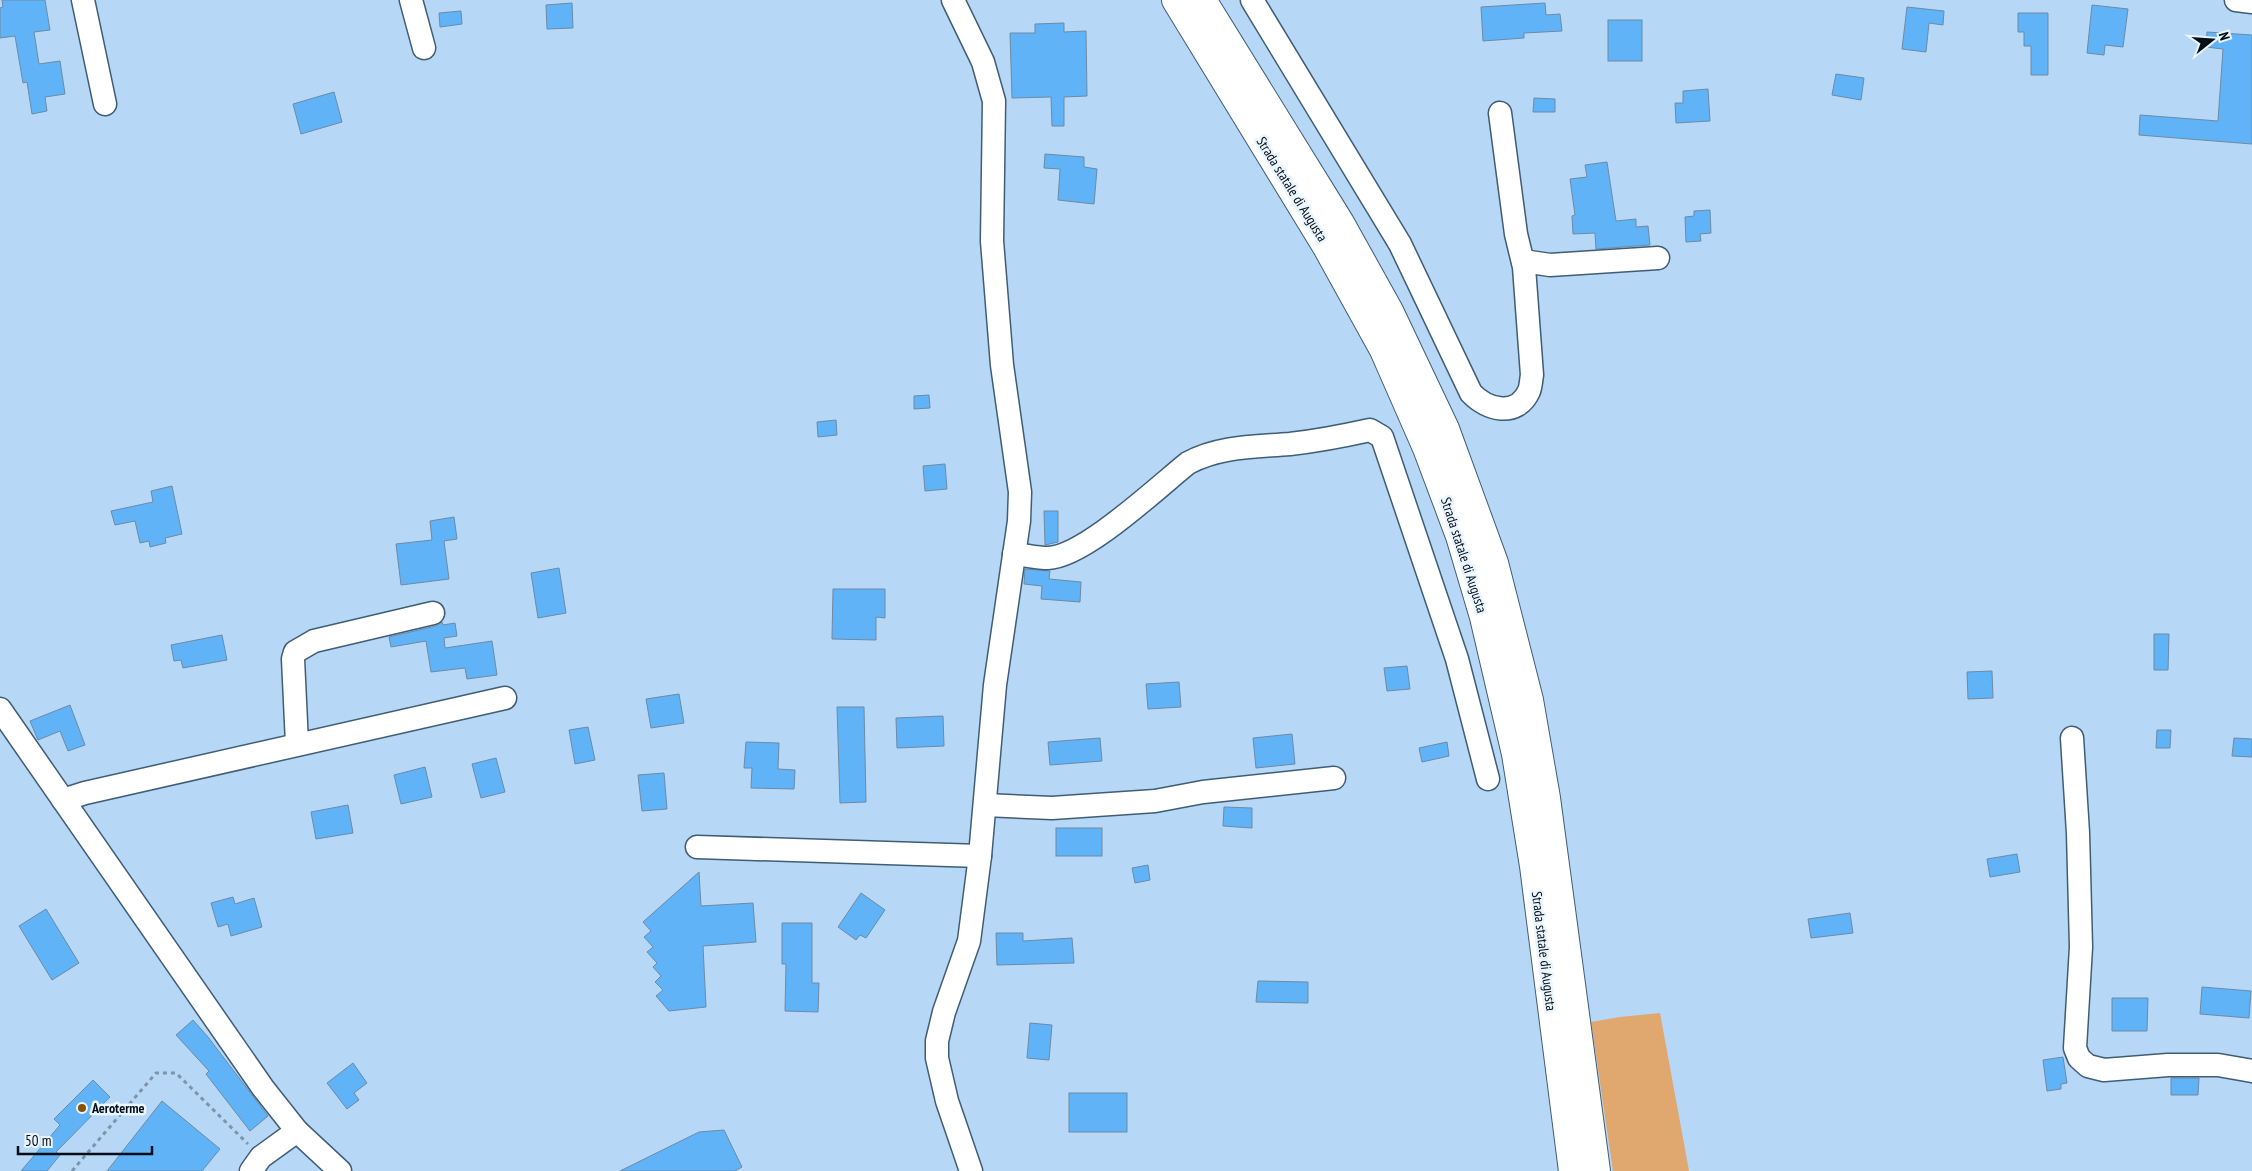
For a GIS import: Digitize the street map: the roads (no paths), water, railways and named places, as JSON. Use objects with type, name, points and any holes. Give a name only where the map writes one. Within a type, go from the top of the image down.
[{"type":"main road","name":"Strada statale di Augusta","points":[[1176,0],[1327,247],[1384,350],[1427,448],[1460,536],[1484,617],[1516,754],[1534,866],[1573,1171]]},
{"type":"main road","name":"Strada statale di Augusta","points":[[1202,0],[1340,223],[1389,311],[1445,429],[1494,563],[1529,700],[1546,798],[1596,1171]]},
{"type":"street","points":[[83,0],[105,104]]},
{"type":"street","points":[[411,0],[424,48]]},
{"type":"street","points":[[953,0],[983,62],[994,101],[992,241],[1002,365],[1020,492],[1014,554],[995,685],[980,856],[969,941],[944,1012],[937,1042],[937,1058],[947,1101],[971,1171]]},
{"type":"street","points":[[1252,0],[1400,244],[1471,393],[1480,402],[1489,407],[1504,409],[1518,405],[1529,391],[1532,375],[1522,261],[1516,234],[1500,113]]},
{"type":"street","points":[[2236,0],[2252,2]]},
{"type":"street","points":[[1522,261],[1550,265],[1658,258]]},
{"type":"street","points":[[1014,554],[1049,558],[1063,555],[1094,538],[1188,463],[1205,454],[1225,449],[1327,439],[1370,430],[1382,437],[1457,659],[1488,779]]},
{"type":"street","points":[[297,744],[293,659],[295,652],[314,641],[433,613]]},
{"type":"street","points":[[63,800],[85,793],[297,744],[505,698]]},
{"type":"street","points":[[0,710],[263,1088],[297,1131],[340,1171]]},
{"type":"street","points":[[2072,738],[2081,928],[2075,1048],[2079,1058],[2088,1066],[2104,1070],[2168,1065],[2218,1065],[2252,1071]]},
{"type":"street","points":[[985,805],[1052,808],[1155,801],[1203,792],[1334,778]]},
{"type":"street","points":[[697,847],[980,856]]},
{"type":"street","points":[[256,1164],[297,1131]]},
{"type":"place","name":"Aeroterme","points":[[82,1108]]}]
